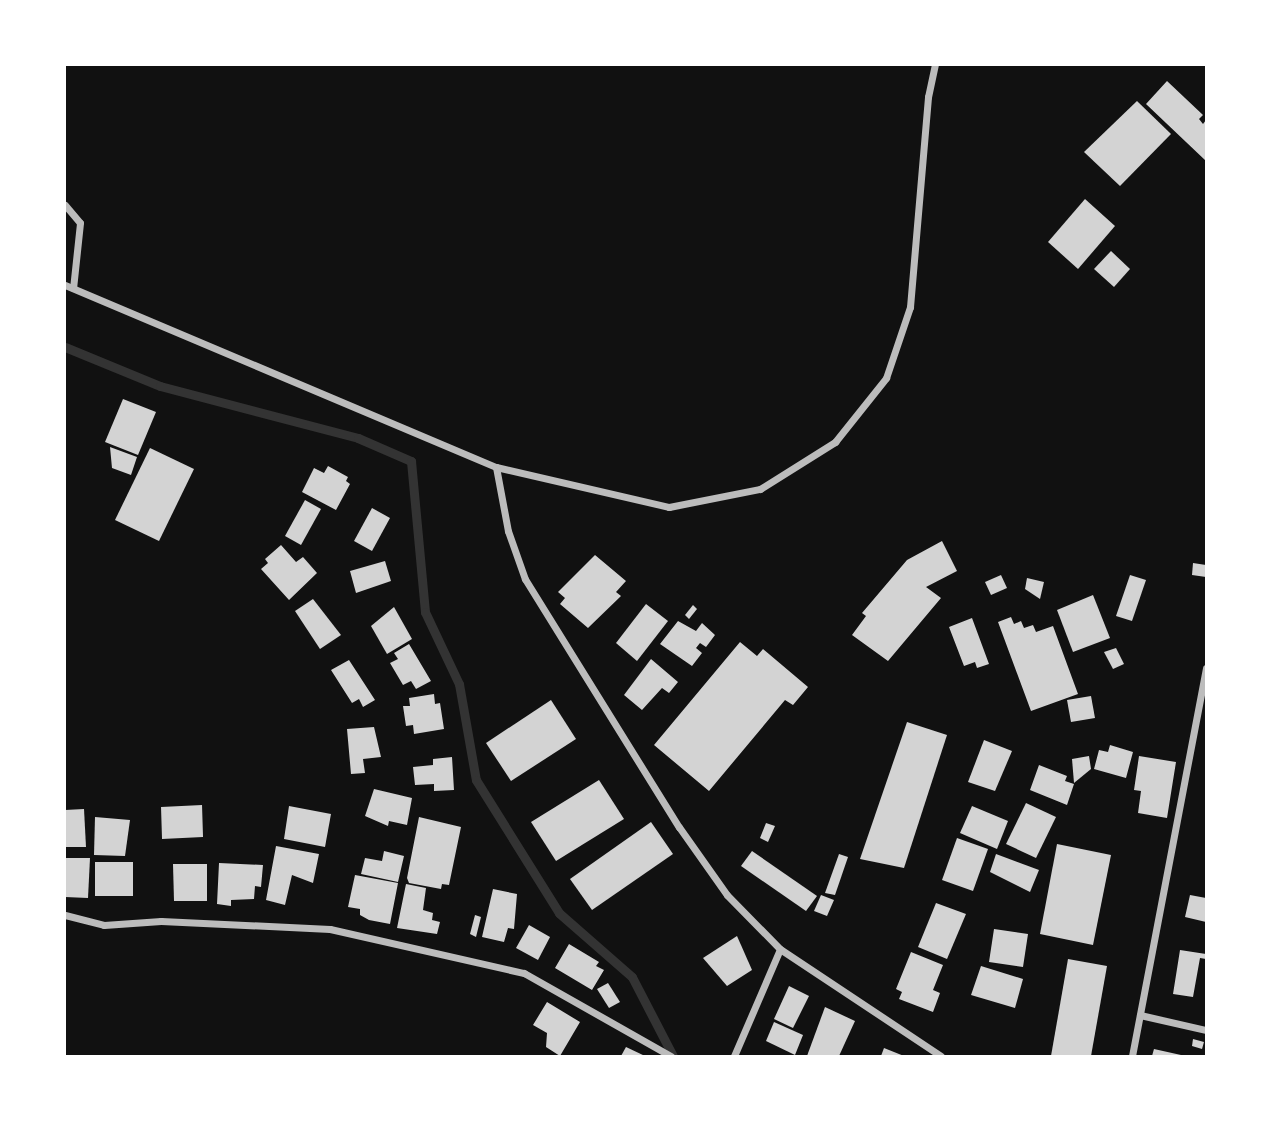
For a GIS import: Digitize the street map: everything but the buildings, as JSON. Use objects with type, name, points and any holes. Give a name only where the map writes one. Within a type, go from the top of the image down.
[{"type":"street","points":[[65,285],[496,467],[669,507],[760,489],[835,442],[886,378],[910,307],[928,97],[935,65]]},
{"type":"street","points":[[65,205],[80,223],[73,288]]},
{"type":"street","points":[[496,467],[508,531],[525,579],[678,827],[727,895],[780,949],[941,1056]]},
{"type":"street","points":[[1132,1056],[1206,668]]},
{"type":"street","points":[[65,915],[104,925],[161,921],[330,929],[524,973],[671,1056]]},
{"type":"street","points":[[734,1056],[780,949]]},
{"type":"street","points":[[1140,1015],[1206,1030]]},
{"type":"waterway","points":[[65,347],[160,386],[358,438],[411,461],[425,612],[459,684],[476,780],[559,913],[632,977],[673,1056]]}]
